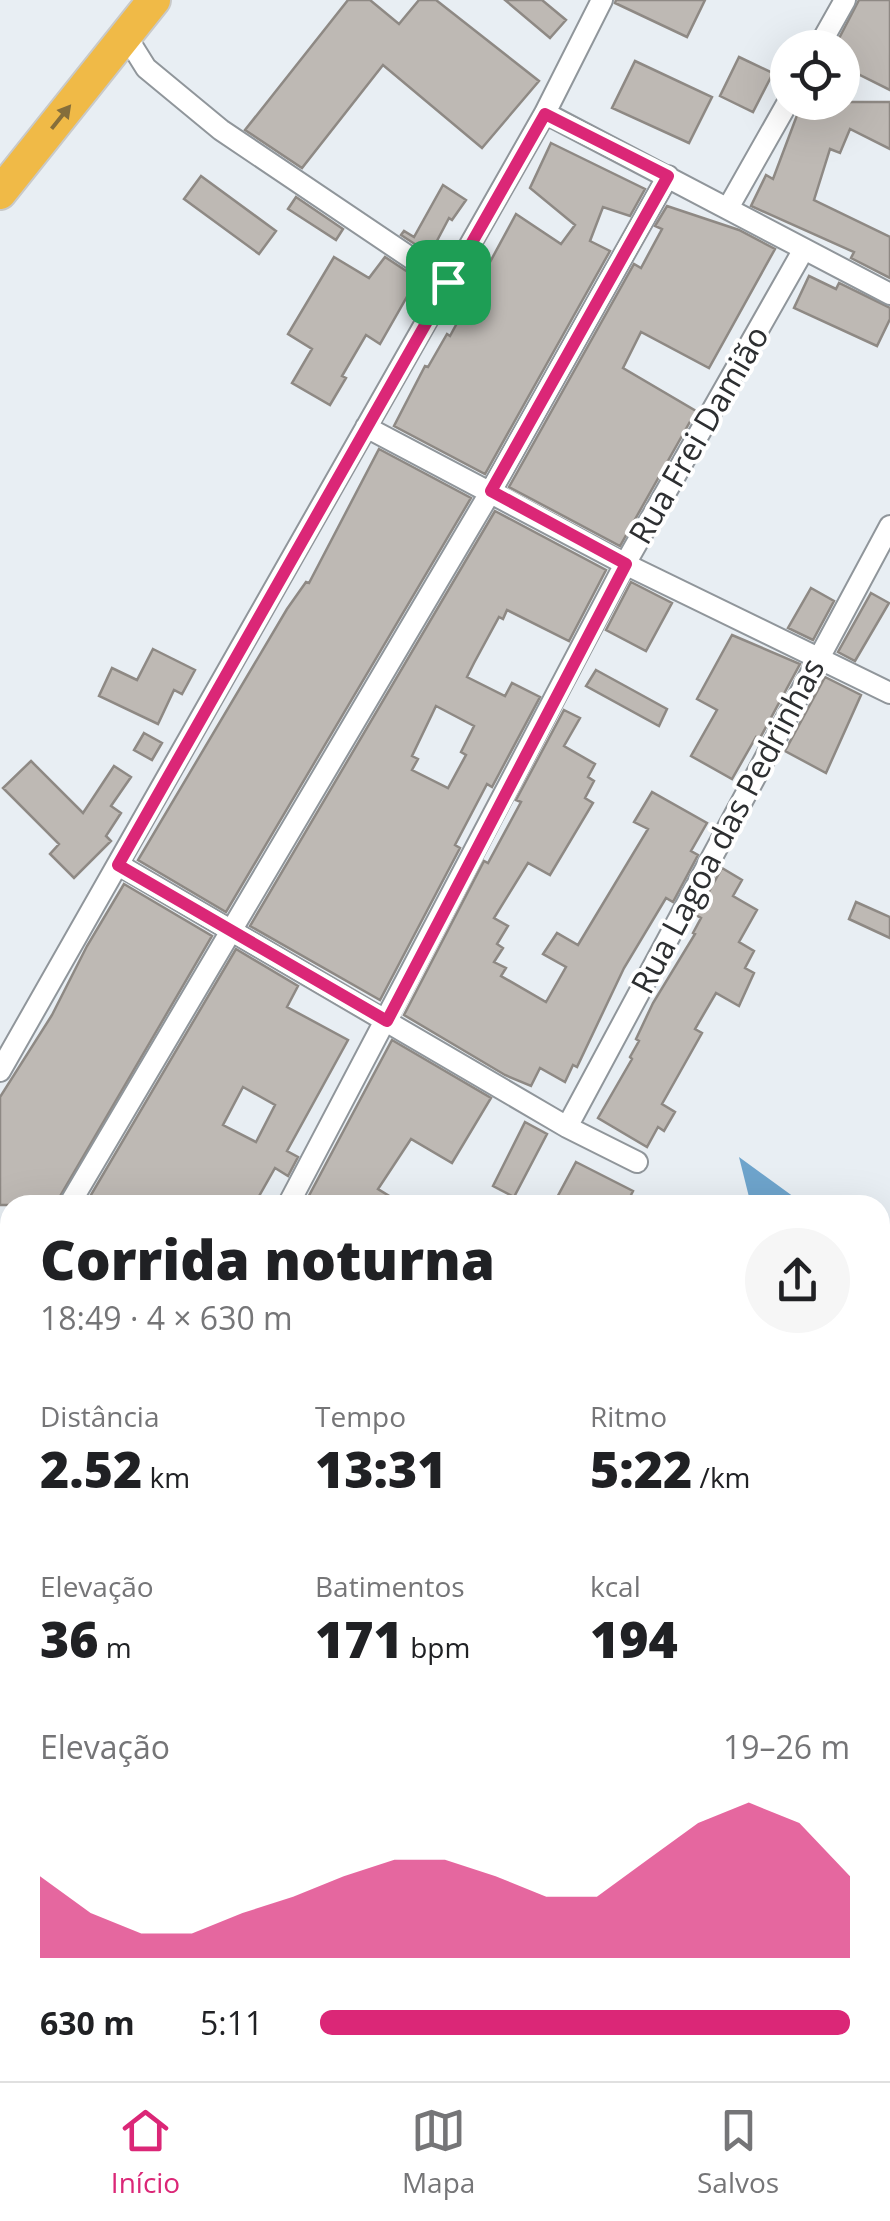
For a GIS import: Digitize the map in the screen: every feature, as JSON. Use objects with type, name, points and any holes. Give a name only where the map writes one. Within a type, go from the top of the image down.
[{"type":"highway","points":[[0,193],[154,0]]},
{"type":"street","points":[[0,1071],[545,114],[602,0]]},
{"type":"street","points":[[828,30],[846,0]]},
{"type":"street","points":[[126,36],[146,68],[220,130],[448,282]]},
{"type":"street","points":[[545,114],[890,294]]},
{"type":"street","points":[[728,208],[778,120]]},
{"type":"street","points":[[75,1195],[491,491],[668,176]]},
{"type":"street","name":"Rua Frei Damião","points":[[293,1195],[626,564],[804,249]]},
{"type":"street","points":[[366,427],[626,564],[890,693]]},
{"type":"street","name":"Rua Lagoa das Pedrinhas","points":[[567,1126],[890,526]]},
{"type":"street","points":[[118,865],[567,1126],[637,1162]]},
{"type":"water","points":[[739,1157],[791,1195],[748,1195]]},
{"type":"building","points":[[348,0],[370,0],[399,24],[419,0],[436,0],[539,81],[482,148],[383,65],[302,168],[245,130]]},
{"type":"building","points":[[505,0],[542,0],[566,20],[550,38]]},
{"type":"building","points":[[705,0],[687,37],[615,3]]},
{"type":"building","points":[[859,0],[890,0],[890,90],[860,75],[860,30],[843,30]]},
{"type":"building","points":[[739,57],[770,72],[753,112],[720,96]]},
{"type":"building","points":[[635,61],[712,97],[689,143],[612,108]]},
{"type":"building","points":[[860,102],[890,102],[890,149],[850,129],[840,153],[830,149],[814,200],[890,237],[890,278],[851,258],[854,252],[751,206],[766,175],[773,179],[795,120],[860,120]]},
{"type":"building","points":[[551,143],[645,189],[630,216],[603,207],[590,241],[610,251],[485,474],[394,426],[425,366],[428,367],[447,334],[450,336],[516,214],[561,244],[575,225],[530,188]]},
{"type":"building","points":[[201,176],[276,231],[259,254],[184,199]]},
{"type":"building","points":[[443,185],[466,200],[452,220],[449,218],[430,254],[401,235],[404,231],[414,237]]},
{"type":"building","points":[[296,197],[343,229],[336,240],[288,209]]},
{"type":"building","points":[[667,206],[739,230],[775,249],[709,368],[641,332],[623,368],[696,411],[620,546],[509,487],[634,264],[641,268],[662,229],[655,226]]},
{"type":"building","points":[[334,257],[369,278],[385,257],[426,284],[414,300],[408,295],[380,344],[366,335],[330,405],[292,383],[312,349],[288,334]]},
{"type":"building","points":[[809,276],[836,289],[839,283],[890,308],[890,319],[877,346],[794,308]]},
{"type":"building","points":[[379,449],[471,498],[226,912],[138,860],[287,609],[309,583]]},
{"type":"building","points":[[495,511],[606,570],[569,641],[507,610],[503,619],[499,617],[474,663],[467,677],[505,696],[512,683],[540,697],[492,787],[487,784],[455,845],[460,848],[380,1000],[250,926]],"holes":[[[436,706],[474,726],[461,752],[466,755],[448,788],[412,770],[418,759],[412,756]]]},
{"type":"building","points":[[631,582],[672,603],[646,651],[606,630]]},
{"type":"building","points":[[811,588],[834,601],[813,640],[788,628]]},
{"type":"building","points":[[871,593],[889,603],[855,661],[838,652]]},
{"type":"building","points":[[732,635],[800,664],[760,738],[756,737],[732,779],[691,756],[717,710],[697,699]]},
{"type":"building","points":[[153,649],[195,670],[182,694],[174,690],[158,724],[99,696],[112,668],[137,680]]},
{"type":"building","points":[[596,670],[667,709],[659,726],[586,686]]},
{"type":"building","points":[[825,677],[861,695],[826,773],[785,751]]},
{"type":"building","points":[[564,710],[580,718],[564,746],[595,764],[588,777],[594,781],[585,798],[593,803],[550,875],[528,863],[494,918],[508,926],[497,944],[503,948],[494,962],[506,968],[501,976],[546,1002],[566,967],[543,954],[557,933],[578,945],[648,829],[634,822],[652,792],[707,823],[691,851],[698,855],[673,902],[666,898],[624,968],[577,1067],[573,1065],[565,1082],[540,1068],[531,1086],[505,1075],[404,1015],[484,861],[488,863],[521,802],[516,800]]},
{"type":"building","points":[[144,733],[162,743],[152,760],[134,750]]},
{"type":"building","points":[[31,761],[83,813],[114,766],[131,777],[111,806],[121,813],[106,836],[111,841],[74,878],[50,854],[59,844],[3,788]]},
{"type":"building","points":[[722,868],[742,880],[733,896],[757,910],[739,942],[754,951],[745,968],[754,973],[739,1006],[716,993],[695,1029],[702,1033],[662,1104],[675,1112],[664,1131],[658,1127],[647,1147],[598,1118],[632,1059],[639,1041],[636,1039],[653,1003],[695,934],[701,918],[696,915]]},
{"type":"building","points":[[124,884],[212,936],[61,1195],[0,1195],[0,1097],[52,1015]]},
{"type":"building","points":[[856,902],[890,917],[890,938],[849,919]]},
{"type":"building","points":[[236,949],[298,986],[287,1007],[348,1040],[287,1151],[298,1157],[288,1176],[275,1168],[260,1195],[91,1195]],"holes":[[[243,1087],[275,1105],[256,1142],[223,1125]]]},
{"type":"building","points":[[392,1040],[491,1098],[452,1163],[411,1139],[378,1189],[388,1195],[309,1195]]},
{"type":"building","points":[[525,1122],[547,1134],[515,1195],[493,1186]]},
{"type":"building","points":[[576,1162],[633,1191],[631,1195],[558,1195]]},
{"type":"route","points":[[545,114],[668,176],[491,491],[626,564],[387,1021],[118,865],[448,282],[545,114]]}]
